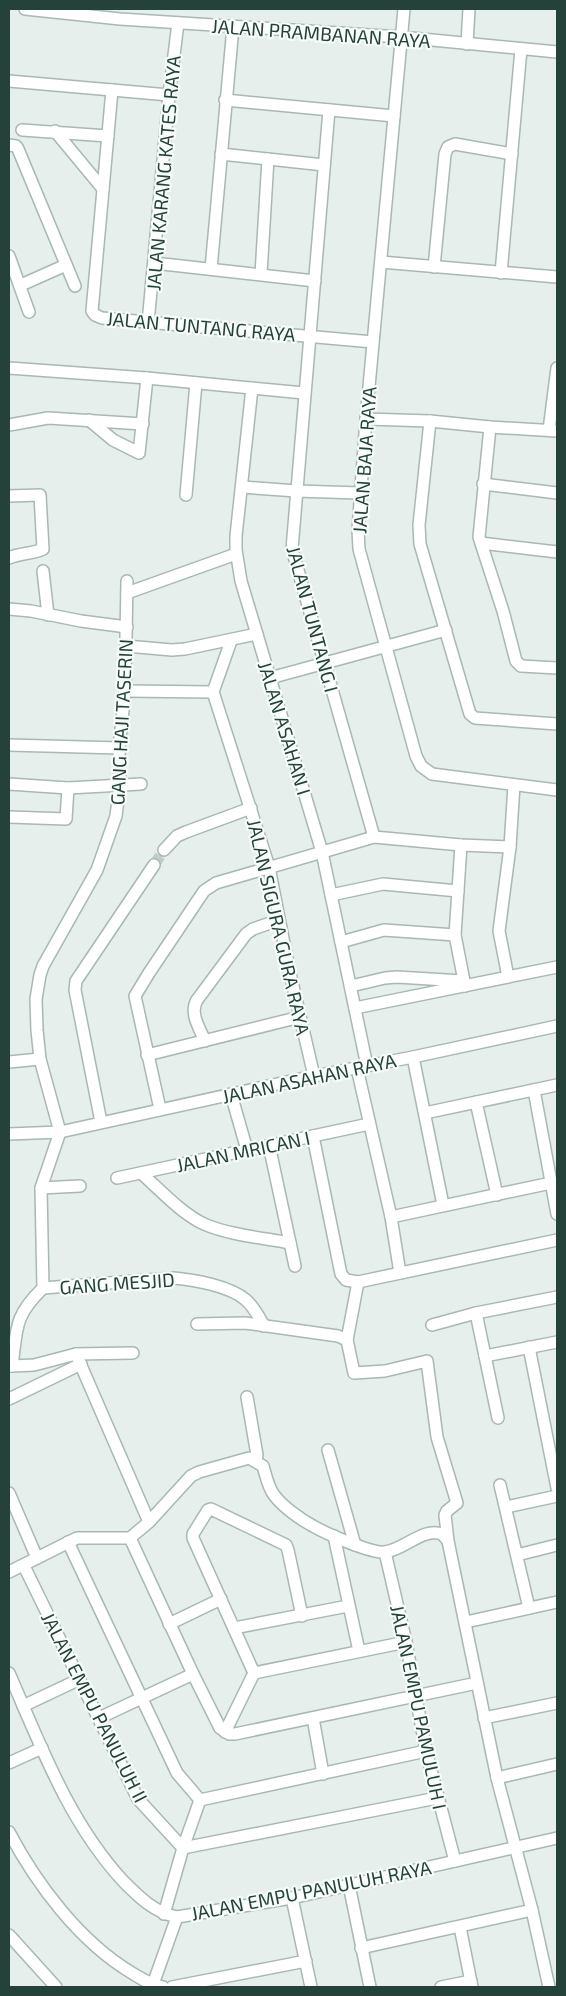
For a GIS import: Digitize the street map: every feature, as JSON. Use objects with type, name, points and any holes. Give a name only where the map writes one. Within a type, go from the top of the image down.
[{"type":"street","name":"JALAN PRAMBANAN RAYA","points":[[26,9],[104,13],[120,19],[401,37],[557,52]]},
{"type":"street","points":[[165,21],[166,9]]},
{"type":"street","name":"JALAN BAJA RAYA","points":[[404,9],[366,419],[358,530],[359,549],[416,756],[424,770],[432,774],[557,790]]},
{"type":"street","points":[[467,44],[469,9]]},
{"type":"street","name":"JALAN KARANG KATES RAYA","points":[[148,323],[169,95],[178,23]]},
{"type":"street","points":[[212,269],[225,100],[233,27]]},
{"type":"street","points":[[501,273],[521,49]]},
{"type":"street","points":[[9,81],[169,95]]},
{"type":"street","points":[[103,189],[112,90]]},
{"type":"street","points":[[225,100],[394,116]]},
{"type":"street","name":"JALAN TUNTANG I","points":[[329,110],[291,540],[292,556],[374,837]]},
{"type":"street","points":[[22,130],[108,136]]},
{"type":"street","points":[[55,131],[103,189]]},
{"type":"street","points":[[434,267],[445,154],[448,147],[455,144],[512,154]]},
{"type":"street","points":[[9,145],[16,146],[18,149],[75,286]]},
{"type":"street","points":[[221,154],[324,165]]},
{"type":"street","points":[[261,274],[268,159]]},
{"type":"street","name":"JALAN TUNTANG RAYA","points":[[103,189],[93,314],[102,318],[148,323],[373,342]]},
{"type":"street","points":[[9,256],[30,312]]},
{"type":"street","points":[[380,262],[557,277]]},
{"type":"street","points":[[154,264],[315,281]]},
{"type":"street","points":[[21,285],[66,265]]},
{"type":"street","points":[[9,368],[147,378],[304,393]]},
{"type":"street","points":[[366,419],[430,421],[490,427],[553,430],[557,368]]},
{"type":"street","points":[[89,420],[113,440],[139,452],[147,378]]},
{"type":"street","points":[[186,496],[196,383]]},
{"type":"street","name":"JALAN ASAHAN I","points":[[252,388],[236,536],[236,554],[241,581],[322,852],[351,986],[369,1124],[391,1217],[400,1273]]},
{"type":"street","points":[[9,424],[48,418],[143,424]]},
{"type":"street","points":[[430,421],[419,534],[420,544],[470,714],[473,718],[557,724]]},
{"type":"street","points":[[490,427],[478,532],[481,543],[503,611],[516,661],[521,666],[557,668]]},
{"type":"street","points":[[483,484],[557,493]]},
{"type":"street","points":[[242,487],[360,493]]},
{"type":"street","points":[[9,496],[40,495],[42,549],[9,558]]},
{"type":"street","points":[[481,543],[557,552]]},
{"type":"street","points":[[127,593],[236,554]]},
{"type":"street","points":[[42,571],[48,614]]},
{"type":"street","name":"GANG HAJI TASERIN","points":[[60,1132],[40,1059],[36,1030],[36,999],[40,975],[97,870],[116,816],[120,784],[119,748],[125,692],[127,581]]},
{"type":"street","points":[[9,609],[127,627]]},
{"type":"street","points":[[270,678],[446,630]]},
{"type":"street","points":[[126,646],[172,650],[257,634]]},
{"type":"street","points":[[125,692],[214,692],[231,640]]},
{"type":"street","name":"JALAN SIGURA GURA RAYA","points":[[214,692],[269,867],[314,1076]]},
{"type":"street","points":[[9,745],[119,748]]},
{"type":"street","points":[[9,784],[68,788],[141,784]]},
{"type":"street","points":[[508,977],[499,931],[510,847],[514,785]]},
{"type":"street","points":[[9,817],[66,819],[68,788]]},
{"type":"street","points":[[164,850],[177,836],[251,808]]},
{"type":"street","points":[[160,1109],[135,996],[148,973],[208,888],[269,867],[374,837],[461,845],[510,847]]},
{"type":"street","points":[[461,845],[455,935],[464,984]]},
{"type":"street","points":[[102,1122],[75,990],[76,981],[154,865]]},
{"type":"street","points":[[331,895],[383,884],[458,891]]},
{"type":"street","points":[[205,1041],[194,1012],[194,1006],[246,934],[253,929],[279,920]]},
{"type":"street","points":[[341,942],[384,930],[455,935]]},
{"type":"street","points":[[355,1008],[464,984],[557,967]]},
{"type":"street","points":[[351,986],[385,978],[412,978],[464,984]]},
{"type":"street","points":[[412,978],[413,996]]},
{"type":"street","points":[[147,1055],[300,1018]]},
{"type":"street","name":"JALAN ASAHAN RAYA","points":[[9,1134],[60,1132],[314,1076],[557,1026]]},
{"type":"street","points":[[413,1057],[443,1205]]},
{"type":"street","points":[[9,1062],[40,1059]]},
{"type":"street","points":[[425,1113],[557,1085]]},
{"type":"street","points":[[534,1090],[557,1214]]},
{"type":"street","points":[[232,1094],[247,1150]]},
{"type":"street","points":[[476,1102],[497,1195]]},
{"type":"street","name":"JALAN MRICAN I","points":[[117,1178],[369,1124]]},
{"type":"street","points":[[60,1132],[41,1188],[42,1288],[28,1302],[20,1317],[10,1366],[34,1365],[133,1353]]},
{"type":"street","points":[[313,1136],[341,1274],[346,1280],[358,1282],[557,1240]]},
{"type":"street","points":[[269,1145],[295,1266]]},
{"type":"street","points":[[141,1173],[186,1212],[203,1224],[290,1243]]},
{"type":"street","points":[[391,1217],[551,1183]]},
{"type":"street","points":[[41,1188],[80,1186]]},
{"type":"street","name":"GANG MESJID","points":[[42,1288],[174,1278],[186,1279],[238,1295],[248,1302],[264,1326]]},
{"type":"street","points":[[358,1282],[347,1340],[354,1373],[385,1371],[427,1361],[437,1437],[457,1503],[446,1510],[448,1541],[497,1778],[532,1910],[549,1987]]},
{"type":"street","points":[[432,1325],[476,1313],[557,1296]]},
{"type":"street","points":[[476,1313],[498,1418]]},
{"type":"street","points":[[197,1324],[244,1323],[338,1336],[347,1340]]},
{"type":"street","points":[[485,1356],[557,1342]]},
{"type":"street","points":[[529,1347],[557,1488]]},
{"type":"street","points":[[9,1399],[78,1359]]},
{"type":"street","points":[[78,1359],[148,1522]]},
{"type":"street","points":[[247,1397],[257,1455],[256,1461]]},
{"type":"street","points":[[328,1450],[355,1544]]},
{"type":"street","points":[[9,1572],[80,1537],[130,1538],[195,1474],[240,1459],[249,1458],[263,1466],[271,1490],[279,1500],[307,1523],[334,1536],[384,1552],[433,1533],[442,1534],[448,1541]]},
{"type":"street","points":[[500,1485],[528,1608]]},
{"type":"street","points":[[9,1493],[37,1558]]},
{"type":"street","points":[[506,1507],[557,1496]]},
{"type":"street","points":[[254,1673],[192,1536],[206,1512],[211,1509],[286,1545],[302,1616]]},
{"type":"street","points":[[334,1536],[359,1651]]},
{"type":"street","points":[[130,1538],[193,1674],[220,1728],[225,1732],[235,1734],[477,1683]]},
{"type":"street","points":[[68,1542],[177,1773],[200,1800]]},
{"type":"street","points":[[517,1555],[557,1545]]},
{"type":"street","name":"JALAN EMPU PAMULUH I","points":[[384,1552],[406,1642],[426,1751],[437,1798],[456,1861]]},
{"type":"street","name":"JALAN EMPU PANULUH II","points":[[24,1566],[138,1799],[183,1848]]},
{"type":"street","points":[[169,1624],[221,1599]]},
{"type":"street","points":[[466,1622],[557,1602]]},
{"type":"street","points":[[234,1628],[348,1606]]},
{"type":"street","points":[[254,1673],[406,1642]]},
{"type":"street","points":[[9,1673],[42,1748],[9,1763]]},
{"type":"street","points":[[225,1732],[254,1673]]},
{"type":"street","points":[[99,1718],[193,1674]]},
{"type":"street","points":[[23,1706],[80,1678]]},
{"type":"street","points":[[484,1718],[557,1703]]},
{"type":"street","points":[[313,1718],[323,1774]]},
{"type":"street","name":"JALAN EMPU PANULUH RAYA","points":[[42,1748],[80,1824],[109,1864],[143,1901],[164,1914],[177,1916],[292,1898],[557,1838]]},
{"type":"street","points":[[200,1800],[426,1751]]},
{"type":"street","points":[[497,1778],[557,1764]]},
{"type":"street","points":[[183,1848],[437,1798]]},
{"type":"street","points":[[164,1914],[183,1848],[200,1800]]},
{"type":"street","points":[[9,1832],[39,1883],[88,1939],[114,1962],[156,1986],[177,1916]]},
{"type":"street","points":[[349,1885],[370,1987]]},
{"type":"street","points":[[292,1898],[311,1987]]},
{"type":"street","points":[[361,1948],[532,1910]]},
{"type":"street","points":[[441,1987],[472,1984],[460,1927]]},
{"type":"street","points":[[9,1935],[13,1947],[56,1987]]},
{"type":"street","points":[[172,1987],[306,1961]]},
{"type":"tunnel","points":[[154,865],[164,850]]}]
